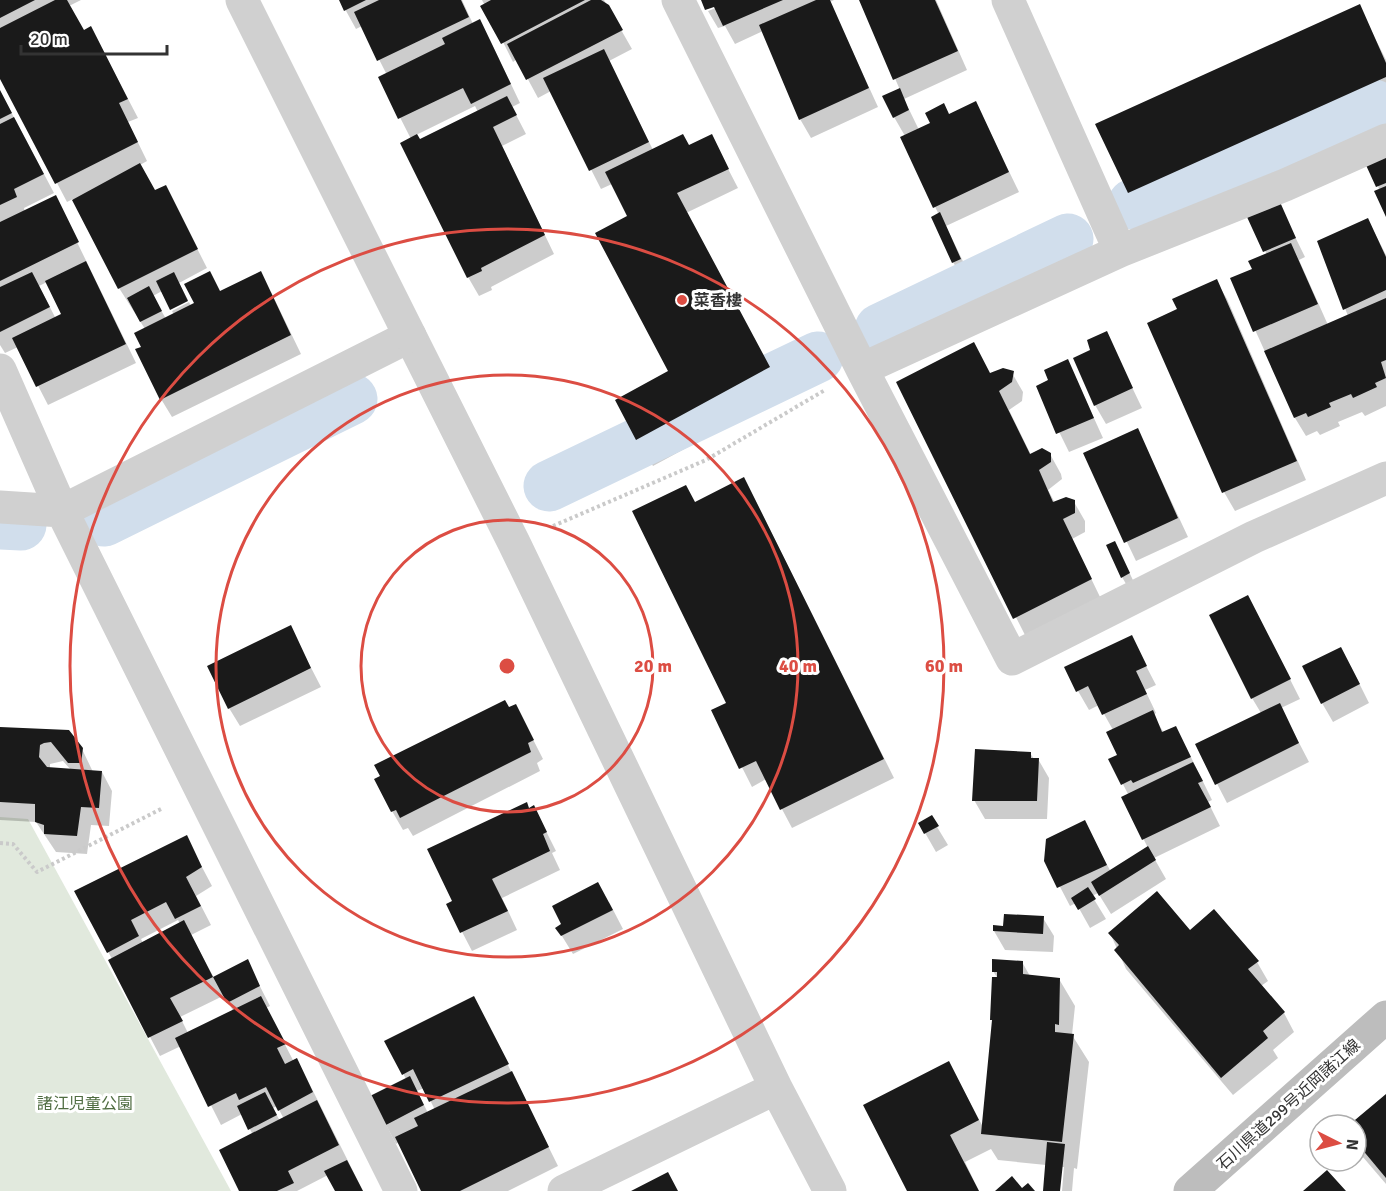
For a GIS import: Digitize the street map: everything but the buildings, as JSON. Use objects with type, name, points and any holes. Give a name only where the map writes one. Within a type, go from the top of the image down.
[{"type":"main road","name":"石川県道299号近岡諸江線","points":[[1190,1191],[1386,1017]]},
{"type":"street","points":[[243,0],[514,543],[776,1088],[830,1191]]},
{"type":"street","points":[[678,0],[862,369],[1012,659],[1254,537],[1386,478]]},
{"type":"street","points":[[1008,0],[1120,251]]},
{"type":"street","points":[[862,369],[1120,251],[1285,185],[1386,140]]},
{"type":"street","points":[[0,507],[62,511],[411,336]]},
{"type":"street","points":[[0,370],[62,511],[401,1191]]},
{"type":"street","points":[[564,1191],[776,1088]]},
{"type":"path","points":[[514,543],[706,460],[862,369]]},
{"type":"path","points":[[0,843],[13,844],[37,872],[202,788]]},
{"type":"green space","name":"諸江児童公園","points":[[0,817],[28,819],[231,1191],[0,1191]]},
{"type":"waterway","points":[[1133,204],[1374,105]]},
{"type":"waterway","points":[[880,329],[1068,239]]},
{"type":"waterway","points":[[549,486],[818,357]]},
{"type":"waterway","points":[[104,521],[352,399]]},
{"type":"waterway","points":[[0,524],[21,525]]},
{"type":"place","name":"菜香樓","points":[[682,300]]}]
